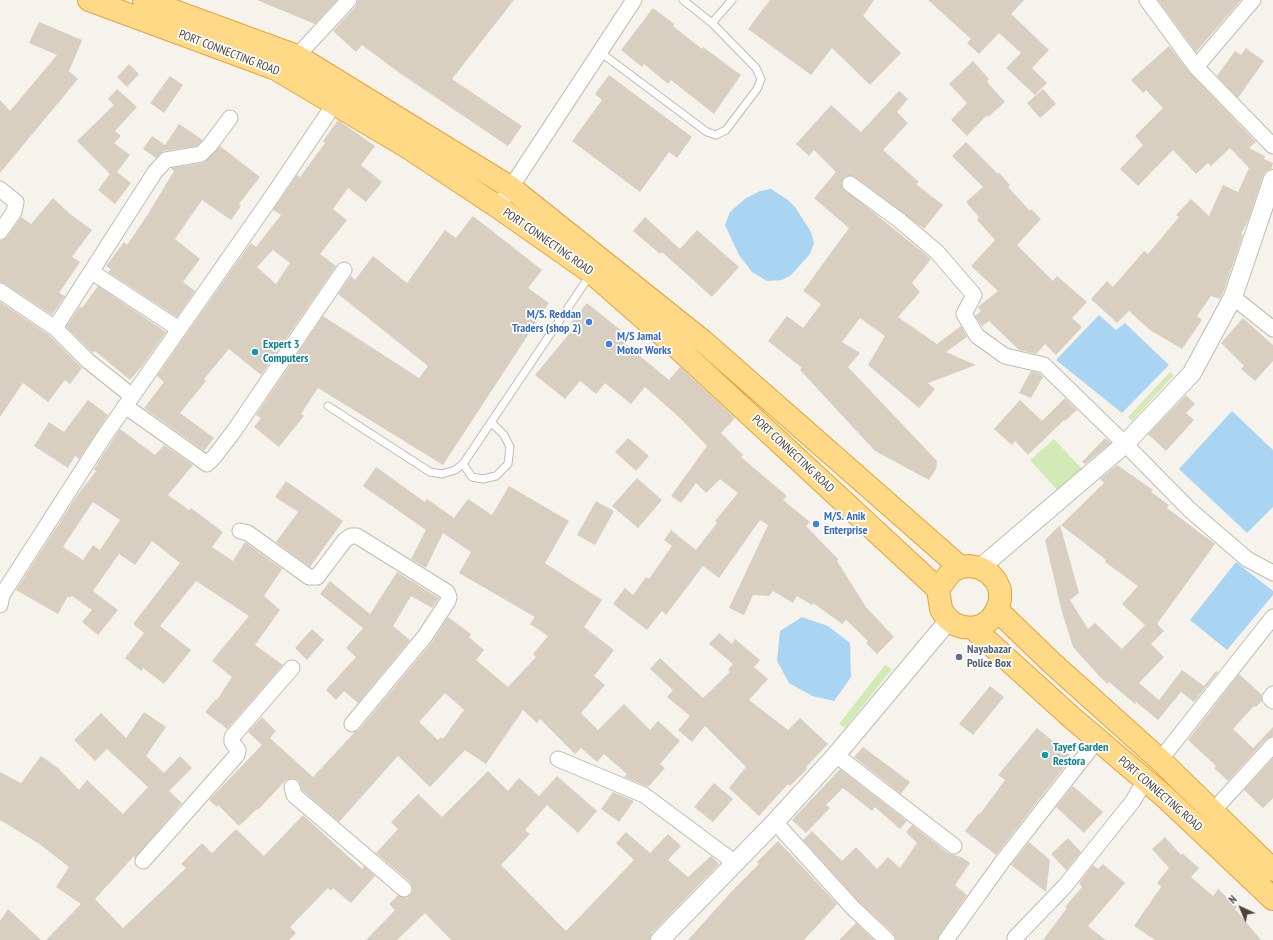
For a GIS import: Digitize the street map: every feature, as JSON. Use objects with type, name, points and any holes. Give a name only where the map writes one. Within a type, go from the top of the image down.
[{"type":"highway","name":"PORT CONNECTING ROAD","points":[[89,0],[276,69],[409,148],[498,207],[592,273],[681,351],[938,589]]},
{"type":"highway","name":"PORT CONNECTING ROAD","points":[[144,0],[297,56],[510,187],[704,342],[970,568]]},
{"type":"highway","points":[[970,568],[989,573],[996,581],[1000,590],[1000,600],[997,610],[991,619],[983,625],[973,628],[963,628],[949,620],[941,609],[938,589],[951,572],[970,568]]},
{"type":"highway","name":"PORT CONNECTING ROAD","points":[[997,610],[1052,663],[1160,760],[1273,870]]},
{"type":"highway","name":"PORT CONNECTING ROAD","points":[[973,628],[1217,845],[1273,899]]},
{"type":"street","points":[[297,56],[348,0]]},
{"type":"street","points":[[498,207],[634,0]]},
{"type":"street","points":[[1147,0],[1196,67],[1273,146]]},
{"type":"street","points":[[1196,67],[1253,0]]},
{"type":"street","points":[[0,605],[2,595],[129,401],[273,195],[335,103]]},
{"type":"street","points":[[55,328],[155,172],[166,160],[201,154],[210,145],[230,118]]},
{"type":"street","points":[[970,568],[1126,444],[1192,373],[1233,297],[1273,180]]},
{"type":"street","points":[[850,184],[899,220],[937,252],[974,295],[964,314],[977,336],[1005,356],[1044,365],[1126,444],[1190,510],[1247,559],[1273,573]]},
{"type":"street","points":[[0,189],[16,202],[14,212],[0,232]]},
{"type":"street","points":[[0,291],[55,328],[129,401],[207,464],[234,431],[344,270]]},
{"type":"street","points":[[92,272],[179,329]]},
{"type":"street","points":[[1233,297],[1273,329]]},
{"type":"street","points":[[240,531],[248,533],[309,577],[317,576],[345,540],[351,536],[358,536],[447,592],[449,597],[448,601],[425,636],[352,724]]},
{"type":"street","points":[[1160,760],[1273,617]]},
{"type":"street","points":[[660,940],[734,862],[775,822],[836,755],[949,620]]},
{"type":"street","points":[[143,861],[237,755],[238,750],[232,742],[232,737],[292,668]]},
{"type":"street","points":[[1273,694],[1270,698],[1273,701]]},
{"type":"street","points":[[946,940],[1002,862],[1098,739]]},
{"type":"street","points":[[1213,811],[1273,745]]},
{"type":"street","points":[[836,755],[954,846]]},
{"type":"street","points":[[558,759],[644,795],[734,862]]},
{"type":"street","points":[[1015,938],[1065,886],[1133,801],[1145,780]]},
{"type":"street","points":[[292,787],[294,795],[404,889]]},
{"type":"street","points":[[775,822],[853,908],[887,940]]},
{"type":"lane","points":[[600,52],[707,132],[716,135],[726,130],[757,89],[761,79],[756,68],[712,23],[682,0]]},
{"type":"lane","points":[[712,23],[732,0]]},
{"type":"lane","points":[[328,406],[430,472],[442,474],[455,470],[463,464],[592,273]]},
{"type":"lane","points":[[463,464],[472,477],[483,479],[496,476],[508,464],[510,447],[504,435],[491,422]]},
{"type":"green space","points":[[1170,372],[1174,375],[1132,421],[1128,417]]},
{"type":"green space","points":[[1054,439],[1083,470],[1059,492],[1030,460]]},
{"type":"green space","points":[[885,665],[892,669],[845,728],[839,724]]},
{"type":"water","points":[[771,189],[788,200],[795,207],[811,232],[814,243],[810,254],[791,275],[782,280],[767,281],[752,272],[739,255],[725,225],[730,212],[746,198],[760,191]]},
{"type":"water","points":[[1099,315],[1116,330],[1125,323],[1169,365],[1122,413],[1056,360]]},
{"type":"water","points":[[1232,411],[1273,450],[1273,507],[1247,533],[1179,469]]},
{"type":"water","points":[[1236,562],[1273,591],[1273,595],[1227,650],[1190,620]]},
{"type":"water","points":[[802,617],[828,626],[850,643],[851,677],[834,701],[812,696],[789,683],[777,661],[780,631]]},
{"type":"building","points":[[257,0],[337,0],[315,24]]},
{"type":"building","points":[[358,0],[514,0],[452,79],[522,126],[508,146],[401,74],[362,45],[356,52],[333,31],[356,6]]},
{"type":"building","points":[[770,0],[874,0],[863,16],[901,53],[870,85],[832,48],[811,75],[748,29]]},
{"type":"building","points":[[928,0],[1024,0],[1011,14],[1049,50],[1032,68],[1047,83],[1035,95],[1006,68],[1021,53],[999,33],[979,54],[967,43],[971,39]]},
{"type":"building","points":[[1158,0],[1241,0],[1196,52]]},
{"type":"building","points":[[653,8],[674,24],[673,26],[702,49],[703,47],[741,75],[714,114],[671,80],[668,84],[644,64],[642,67],[621,50]]},
{"type":"building","points":[[39,22],[82,40],[69,71],[78,79],[0,173],[0,100],[10,111],[57,55],[29,43]]},
{"type":"building","points":[[1169,46],[1190,73],[1256,142],[1249,148],[1265,156],[1264,159],[1273,163],[1271,169],[1266,171],[1263,176],[1248,221],[1241,234],[1243,235],[1223,293],[1220,299],[1211,296],[1197,316],[1202,320],[1182,349],[1150,330],[1129,311],[1117,323],[1091,299],[1107,281],[1113,287],[1144,251],[1148,254],[1179,217],[1176,215],[1191,199],[1209,216],[1223,185],[1238,192],[1249,168],[1230,148],[1211,166],[1208,163],[1196,174],[1173,150],[1138,186],[1120,169],[1143,145],[1135,136],[1163,108],[1146,90],[1143,93],[1131,80]]},
{"type":"building","points":[[1246,48],[1264,61],[1238,98],[1217,76],[1235,51],[1241,55]]},
{"type":"building","points":[[973,61],[989,79],[987,82],[1005,102],[988,117],[987,115],[967,136],[951,120],[967,103],[949,84]]},
{"type":"building","points":[[129,64],[139,74],[127,87],[117,77]]},
{"type":"building","points":[[609,75],[692,137],[677,158],[669,152],[640,192],[572,141],[602,100],[595,94]]},
{"type":"building","points":[[170,76],[183,85],[164,113],[150,103]]},
{"type":"building","points":[[117,89],[137,107],[115,131],[121,136],[114,143],[130,155],[117,172],[131,183],[115,204],[98,190],[110,174],[77,141],[114,105],[108,99]]},
{"type":"building","points":[[1043,89],[1056,104],[1040,118],[1027,103]]},
{"type":"building","points":[[899,91],[908,99],[897,112],[908,123],[883,150],[919,182],[916,184],[943,205],[924,229],[855,177],[846,176],[843,179],[842,187],[931,259],[912,283],[920,292],[898,317],[937,344],[961,326],[967,337],[946,352],[976,365],[928,383],[935,389],[919,408],[868,365],[885,336],[860,318],[842,342],[860,353],[848,367],[937,461],[936,469],[929,480],[875,451],[800,370],[802,368],[768,341],[787,316],[803,328],[821,304],[803,291],[849,228],[814,198],[836,172],[814,150],[809,156],[796,144],[831,105],[861,132]]},
{"type":"building","points":[[338,120],[375,146],[361,165],[382,182],[366,202],[348,188],[333,209],[347,220],[320,254],[336,266],[261,375],[229,349],[204,379],[206,381],[180,413],[214,438],[204,451],[144,408],[164,382],[157,376],[247,248],[251,243],[256,247],[281,215],[273,210],[297,175],[300,177],[325,143],[323,141]],"holes":[[[273,250],[290,263],[276,284],[257,267]]]},
{"type":"building","points":[[179,124],[203,140],[197,146],[164,151],[156,158],[143,149],[152,136],[165,145]]},
{"type":"building","points":[[966,142],[998,174],[999,173],[1010,185],[1008,187],[1030,211],[1031,209],[1041,219],[1017,245],[1053,281],[1057,276],[1087,302],[1072,318],[1082,327],[1056,355],[1045,344],[1036,354],[1019,350],[989,321],[982,326],[975,316],[981,311],[978,307],[998,291],[971,266],[995,240],[977,220],[979,217],[966,202],[983,187],[952,156]]},
{"type":"building","points":[[220,146],[260,177],[239,204],[241,206],[231,220],[202,200],[175,239],[200,259],[183,282],[195,291],[177,317],[108,272],[111,269],[106,266],[124,242],[127,245],[148,214],[174,171],[171,168],[203,163]]},
{"type":"building","points":[[53,198],[70,214],[92,230],[72,257],[80,262],[59,293],[65,296],[52,315],[0,282],[0,241],[7,237],[21,217],[31,224]]},
{"type":"building","points":[[473,216],[542,270],[528,288],[549,303],[443,465],[318,388],[301,414],[304,416],[279,447],[254,427],[261,418],[256,415],[323,316],[419,378],[428,366],[338,294],[351,276],[355,280],[373,256],[407,283],[445,230],[456,238]]},
{"type":"building","points":[[645,217],[680,249],[697,230],[739,267],[712,297],[662,252],[660,254],[633,231]]},
{"type":"building","points":[[98,286],[166,332],[143,365],[130,380],[95,351],[93,353],[66,327],[80,306],[82,308]]},
{"type":"building","points":[[0,302],[49,335],[82,368],[70,384],[65,380],[48,402],[23,383],[0,417]]},
{"type":"building","points":[[587,303],[628,336],[623,342],[669,380],[680,367],[735,418],[721,433],[743,455],[741,457],[787,496],[783,500],[810,522],[806,526],[838,559],[837,561],[866,607],[894,637],[877,654],[866,643],[868,641],[846,620],[842,624],[813,603],[812,605],[797,596],[793,603],[773,591],[769,596],[753,595],[744,615],[729,608],[768,525],[760,520],[719,578],[703,566],[666,615],[662,611],[647,630],[613,604],[625,588],[633,595],[646,577],[649,579],[672,546],[664,540],[671,530],[696,550],[717,523],[715,521],[738,493],[720,479],[706,493],[696,483],[681,503],[671,496],[707,446],[681,419],[645,387],[631,404],[605,383],[596,394],[580,381],[565,399],[535,375],[574,328],[570,324]]},
{"type":"building","points":[[1243,318],[1273,345],[1273,361],[1255,381],[1241,369],[1244,366],[1221,343]]},
{"type":"building","points":[[1031,371],[1039,373],[1043,377],[1031,398],[1019,393]]},
{"type":"building","points":[[1186,395],[1195,404],[1186,413],[1194,420],[1166,451],[1148,434]]},
{"type":"building","points":[[1065,398],[1077,410],[1065,421],[1064,420],[1028,455],[1015,441],[1012,445],[994,429],[1020,400],[1042,421]]},
{"type":"building","points":[[88,400],[108,415],[79,459],[75,456],[68,468],[34,446],[49,422],[64,432]]},
{"type":"building","points":[[120,429],[155,455],[164,445],[193,465],[168,495],[189,510],[191,508],[223,532],[212,547],[233,561],[245,542],[282,569],[264,596],[280,610],[255,645],[283,665],[227,729],[205,712],[216,699],[217,700],[232,677],[212,661],[249,616],[196,581],[160,626],[191,650],[164,684],[143,668],[141,671],[125,658],[144,633],[133,624],[180,563],[152,541],[135,565],[119,554],[93,591],[118,610],[98,635],[82,622],[92,610],[72,596],[70,598],[68,596],[58,614],[16,590],[76,497],[96,471],[94,469]],"holes":[[[93,502],[120,520],[100,550],[93,545],[83,560],[63,547]]]},
{"type":"building","points":[[628,438],[649,456],[636,471],[615,452]]},
{"type":"building","points":[[1105,438],[1111,443],[1085,464],[1082,462]]},
{"type":"building","points":[[1117,465],[1153,490],[1151,492],[1169,505],[1167,508],[1215,544],[1157,624],[1164,631],[1151,644],[1164,657],[1139,683],[1159,700],[1182,670],[1204,686],[1216,671],[1218,672],[1194,702],[1181,692],[1158,720],[1136,702],[1135,704],[1109,682],[1108,684],[1101,678],[1073,647],[1062,612],[1045,540],[1060,525],[1079,593],[1070,600],[1088,629],[1095,623],[1122,649],[1145,625],[1122,604],[1138,586],[1105,562],[1106,560],[1061,525],[1104,483],[1100,479]]},
{"type":"building","points":[[376,467],[425,502],[427,499],[454,518],[468,499],[492,515],[509,486],[569,521],[545,563],[602,600],[584,627],[614,650],[594,676],[605,685],[581,713],[598,730],[624,704],[650,730],[658,721],[680,741],[660,764],[665,768],[648,787],[624,777],[627,774],[604,754],[597,762],[581,748],[575,754],[540,719],[537,723],[523,710],[486,764],[465,750],[430,787],[398,756],[339,822],[302,790],[299,781],[294,778],[286,780],[258,810],[257,809],[239,826],[218,805],[217,807],[209,800],[262,745],[248,732],[262,717],[276,731],[270,738],[313,777],[354,733],[359,730],[432,642],[448,617],[471,634],[469,637],[484,650],[476,660],[508,687],[536,657],[533,654],[548,636],[530,624],[535,617],[459,573],[471,552],[443,533],[426,568],[411,559],[426,530],[363,486]],"holes":[[[445,693],[464,710],[443,739],[441,737],[438,740],[419,722]]]},
{"type":"building","points":[[637,478],[662,500],[638,528],[612,506]]},
{"type":"building","points":[[286,481],[343,521],[310,567],[276,542],[298,512],[275,497]]},
{"type":"building","points":[[596,501],[614,511],[595,545],[577,535]]},
{"type":"building","points":[[397,572],[439,598],[432,608],[411,596],[393,626],[410,640],[358,703],[344,691],[336,700],[326,690],[356,657],[346,648],[363,628],[320,594],[330,581],[370,614]]},
{"type":"building","points":[[312,629],[324,640],[307,660],[295,648]]},
{"type":"building","points":[[719,633],[732,644],[735,639],[760,660],[754,667],[768,679],[749,700],[788,730],[800,718],[828,744],[806,767],[807,769],[790,786],[788,784],[759,816],[729,788],[746,767],[705,726],[692,742],[678,730],[690,716],[667,697],[673,690],[650,669],[660,658],[703,698],[730,672],[728,670],[733,664],[709,644]]},
{"type":"building","points":[[1239,674],[1262,695],[1262,701],[1256,707],[1254,706],[1233,729],[1253,748],[1273,727],[1273,736],[1266,739],[1228,781],[1214,768],[1216,766],[1188,740]]},
{"type":"building","points":[[990,686],[1004,697],[973,735],[959,724]]},
{"type":"building","points":[[144,712],[166,727],[146,756],[164,773],[180,756],[192,768],[169,791],[182,803],[135,858],[134,856],[95,899],[123,928],[186,868],[181,864],[202,843],[212,853],[236,829],[264,856],[303,815],[362,869],[364,866],[375,876],[351,903],[333,888],[331,891],[328,888],[290,927],[296,933],[289,940],[46,940],[81,904],[56,887],[69,867],[38,843],[0,820],[0,772],[21,783],[41,756],[58,768],[79,790],[87,780],[123,814],[148,787],[107,749],[95,761],[74,740],[101,713],[126,738]]},
{"type":"building","points":[[1037,728],[1072,757],[996,855],[965,831],[979,813],[980,814],[1005,780],[998,775]]},
{"type":"building","points":[[863,747],[910,782],[901,794],[854,757]]},
{"type":"building","points":[[1273,758],[1273,798],[1263,808],[1244,790]]},
{"type":"building","points":[[840,769],[907,821],[900,829],[875,807],[872,811],[843,788],[826,805],[830,808],[806,833],[792,820]]},
{"type":"building","points":[[488,771],[508,791],[519,778],[539,796],[557,776],[597,811],[578,833],[547,805],[525,830],[530,834],[501,865],[566,931],[634,860],[616,843],[626,832],[650,853],[668,834],[681,846],[668,860],[688,877],[711,856],[719,864],[652,933],[650,940],[451,940],[425,913],[397,940],[366,940],[395,910],[389,904],[398,895],[407,898],[413,891],[410,882],[376,853],[398,829],[391,822],[418,794],[442,817]]},
{"type":"building","points":[[714,783],[733,799],[713,822],[694,807]]},
{"type":"building","points":[[1073,786],[1103,812],[1084,833],[1056,807]]},
{"type":"building","points":[[613,792],[634,801],[619,822],[601,809]]},
{"type":"building","points":[[912,825],[948,853],[961,857],[970,863],[955,885],[967,895],[937,940],[896,940],[893,933],[859,902],[803,840],[812,831],[842,861],[856,847],[877,869],[888,857],[900,868],[917,843],[906,832]]},
{"type":"building","points":[[1165,837],[1181,855],[1182,853],[1199,868],[1191,877],[1213,896],[1218,889],[1237,907],[1235,909],[1261,940],[1155,940],[1134,926],[1161,887],[1157,883],[1169,868],[1152,849]]},
{"type":"building","points":[[1068,838],[1081,852],[1066,870],[1051,854]]},
{"type":"building","points":[[778,841],[837,904],[818,925],[804,940],[688,940],[732,891],[759,864],[757,862]]},
{"type":"building","points":[[1029,842],[1050,860],[1046,892],[1011,865]]},
{"type":"building","points":[[1103,864],[1125,883],[1088,926],[1106,940],[1043,940],[1067,908],[1065,907],[1082,887],[1079,883],[1093,865],[1098,869]]},
{"type":"building","points":[[8,909],[41,940],[0,940],[0,921]]},
{"type":"building","points":[[856,923],[874,940],[839,940]]},
{"type":"place","name":"M/S. Reddan Traders (shop 2)","points":[[589,322]]},
{"type":"place","name":"M/S Jamal Motor Works","points":[[609,344]]},
{"type":"place","name":"Expert 3 Computers","points":[[255,352]]},
{"type":"place","name":"M/S. Anik Enterprise","points":[[816,524]]},
{"type":"place","name":"Nayabazar Police Box","points":[[959,657]]},
{"type":"place","name":"Tayef Garden Restora","points":[[1045,755]]}]
